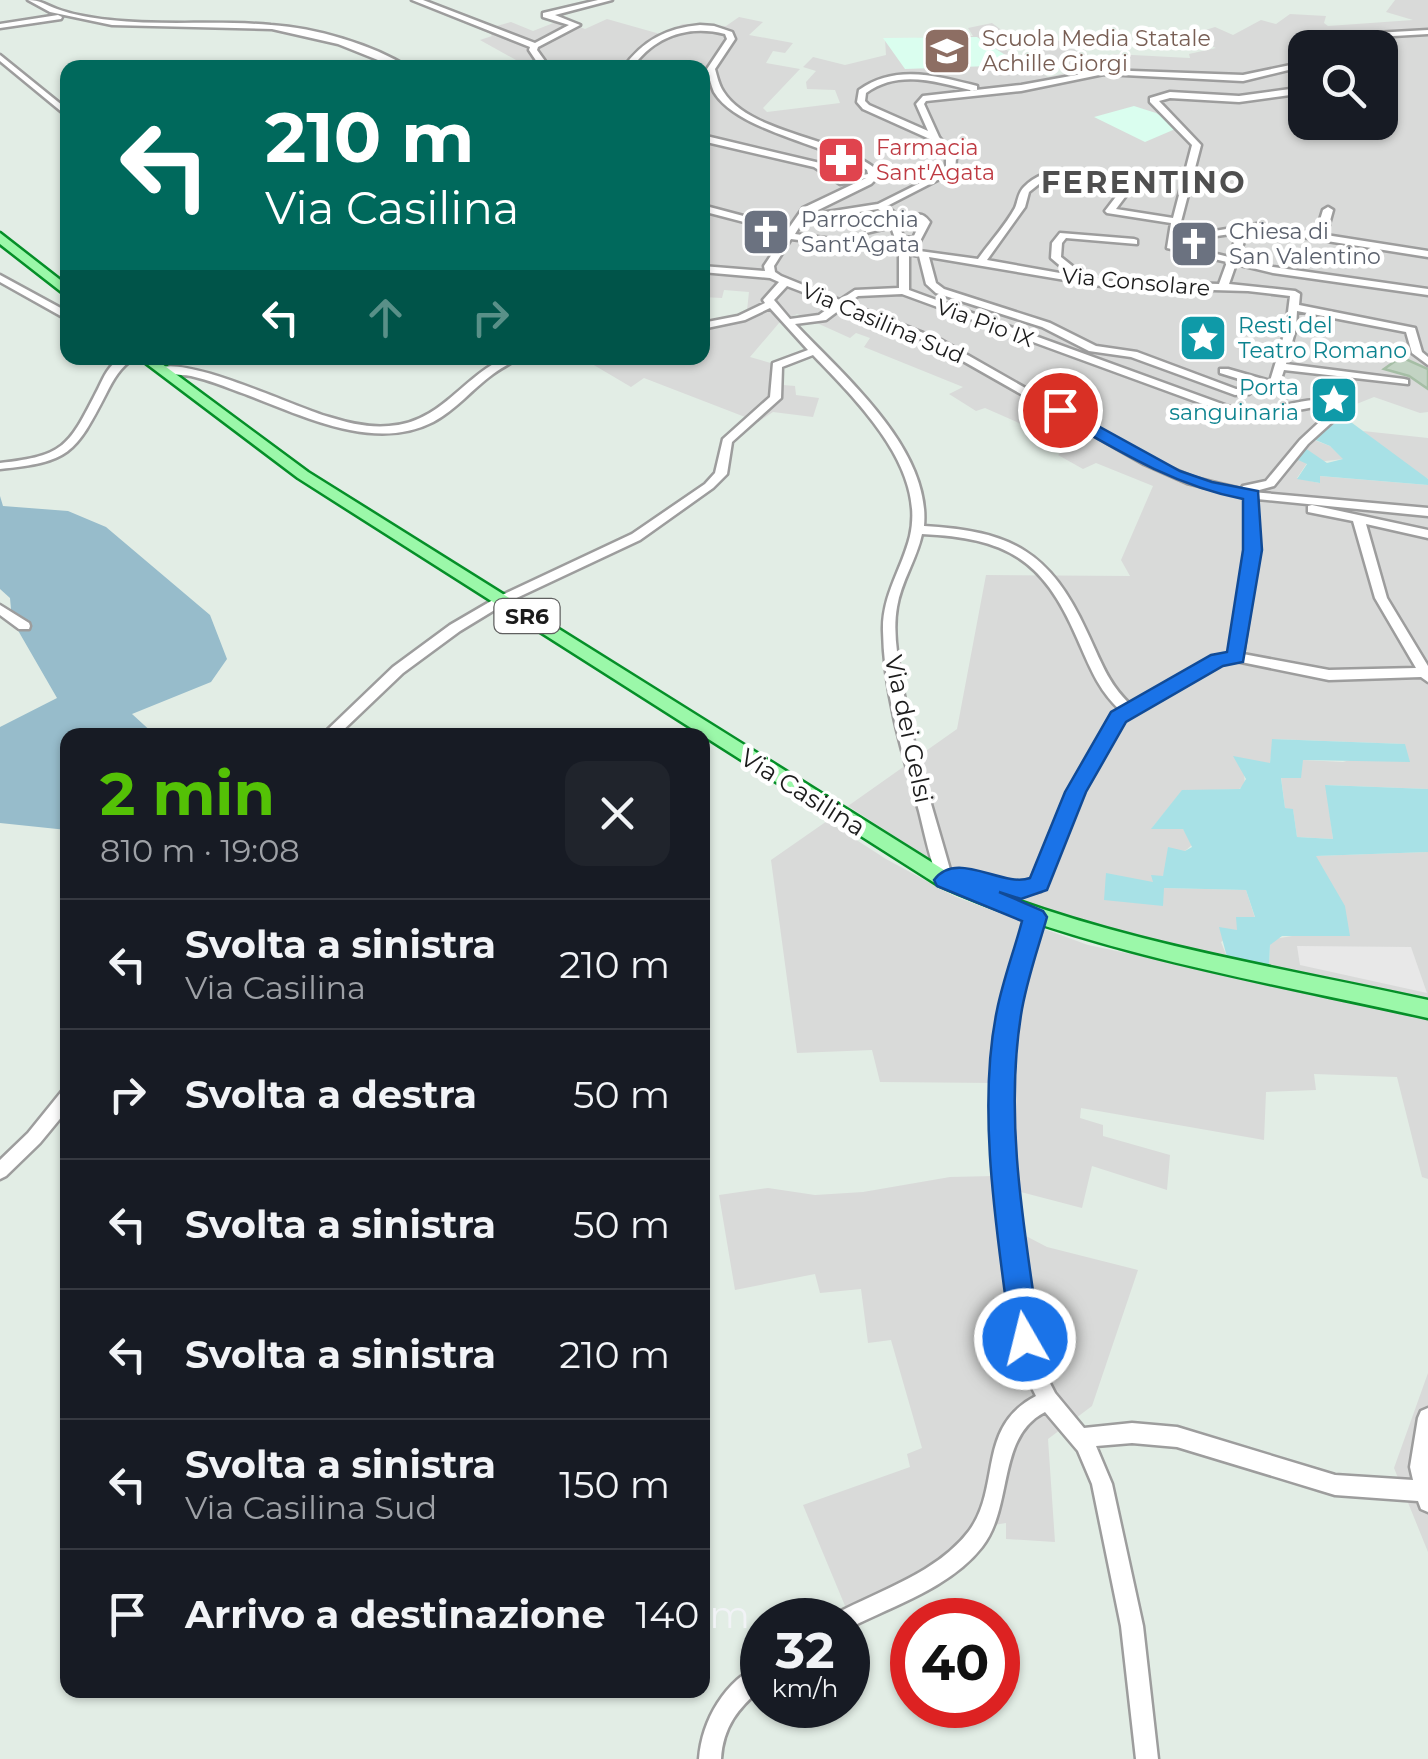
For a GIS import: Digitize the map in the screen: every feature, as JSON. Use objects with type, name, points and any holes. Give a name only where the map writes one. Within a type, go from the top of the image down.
[{"type":"main road","points":[[0,237],[60,286]]},
{"type":"main road","name":"Via Casilina","points":[[156,365],[288,465],[705,728]]},
{"type":"main road","name":"Via Casilina","points":[[710,731],[945,880],[1035,917],[1134,944],[1428,1009]]},
{"type":"street","points":[[32,0],[62,16]]},
{"type":"street","points":[[416,0],[535,46],[576,28],[545,17],[548,12],[608,0]]},
{"type":"street","points":[[0,26],[62,16],[272,27],[336,40],[386,60]]},
{"type":"street","points":[[631,60],[672,31],[694,26],[728,32],[731,39],[710,69],[716,87],[734,108],[760,124],[856,158],[873,173]]},
{"type":"street","points":[[1398,33],[1428,32]]},
{"type":"street","points":[[535,46],[533,50],[540,60]]},
{"type":"street","points":[[0,57],[60,108]]},
{"type":"street","points":[[798,219],[880,206],[950,171],[951,158],[935,138],[920,104],[923,99],[991,92],[1104,72],[1243,78],[1288,68]]},
{"type":"street","points":[[935,138],[866,107],[861,102],[862,92],[881,80],[902,76],[991,92]]},
{"type":"street","points":[[1171,241],[1197,144],[1153,100],[1161,96],[1239,99],[1288,92]]},
{"type":"street","points":[[710,140],[816,166],[844,182],[873,173]]},
{"type":"street","points":[[798,219],[810,207],[868,182],[873,173]]},
{"type":"street","points":[[982,262],[1020,207],[1025,192],[1045,177],[1082,175],[1123,192],[1110,210],[1175,221]]},
{"type":"street","points":[[880,206],[895,223],[899,240],[916,241],[925,222],[919,217]]},
{"type":"street","name":"Via Consolare","points":[[710,210],[789,234],[1083,281],[1222,289],[1244,231],[1257,228]]},
{"type":"street","points":[[1320,238],[1328,210]]},
{"type":"street","name":"Via Casilina Sud","points":[[798,219],[769,266],[772,275],[938,342],[1157,466],[1228,491],[1428,512]]},
{"type":"street","points":[[869,232],[895,223]]},
{"type":"street","points":[[1171,241],[1257,228],[1428,254]]},
{"type":"street","points":[[1083,281],[1056,258],[1057,244],[1063,235],[1134,242]]},
{"type":"street","points":[[1171,241],[1230,260],[1428,292]]},
{"type":"street","name":"Via Pio IX","points":[[904,251],[904,291],[1239,414],[1265,416],[1314,402],[1334,402],[1336,413],[1304,442],[1270,484],[1228,491]]},
{"type":"street","points":[[922,254],[931,284],[940,291],[1051,327],[1093,349],[1132,354],[1235,392],[1244,392],[1257,381]]},
{"type":"street","points":[[710,270],[772,275]]},
{"type":"street","points":[[1224,371],[1274,386],[1292,328],[1294,300],[1302,274]]},
{"type":"street","points":[[0,278],[60,312]]},
{"type":"street","points":[[785,282],[768,296],[770,304],[897,450],[918,501],[920,530],[982,535],[1045,570],[1072,614],[1101,683],[1128,710]]},
{"type":"street","points":[[1222,289],[1294,300],[1410,330],[1428,326]]},
{"type":"street","points":[[788,322],[822,318],[855,293],[904,291]]},
{"type":"street","points":[[710,324],[747,316],[770,304]]},
{"type":"street","points":[[1410,330],[1424,359]]},
{"type":"street","points":[[336,728],[398,670],[456,628],[502,600],[636,536],[710,486],[721,474],[727,442],[775,398],[777,365],[814,351]]},
{"type":"street","points":[[0,466],[33,464],[65,454],[78,441],[117,365]]},
{"type":"street","points":[[161,365],[272,398],[326,422],[390,428],[430,419],[497,365]]},
{"type":"street","points":[[1279,366],[1404,382]]},
{"type":"street","points":[[1236,657],[1253,550],[1252,495]]},
{"type":"street","points":[[1285,498],[1428,534]]},
{"type":"street","points":[[1358,519],[1381,598],[1427,675]]},
{"type":"street","name":"Via dei Gelsi","points":[[920,530],[890,610],[890,636],[900,700],[945,880]]},
{"type":"street","points":[[0,608],[24,626]]},
{"type":"street","points":[[945,880],[968,876],[1021,890],[1036,887],[1078,786],[1117,719],[1218,660],[1236,657],[1330,674],[1427,675]]},
{"type":"street","points":[[1035,917],[1005,1034],[1005,1188],[1025,1339],[1035,1377],[1048,1400],[1081,1438],[1099,1474],[1139,1671],[1147,1759]]},
{"type":"street","points":[[0,1171],[60,1106]]},
{"type":"street","points":[[870,1606],[930,1574],[966,1549],[988,1516],[1009,1428],[1025,1410],[1048,1400]]},
{"type":"street","points":[[1081,1438],[1140,1433],[1176,1437],[1325,1482],[1426,1496],[1420,1452],[1428,1418]]},
{"type":"street","points":[[710,1759],[712,1738],[726,1708],[740,1695]]},
{"type":"shaded area","points":[[1395,0],[1428,0],[1428,412],[1420,413],[1374,397],[1349,407],[1314,440],[1330,446],[1344,459],[1307,463],[1297,478],[1319,483],[1319,476],[1428,485],[1428,789],[1326,785],[1333,839],[1297,837],[1293,810],[1285,808],[1281,777],[1303,760],[1343,762],[1404,744],[1273,739],[1270,763],[1244,772],[1245,785],[1239,789],[1182,791],[1152,828],[1183,829],[1193,844],[1185,851],[1176,850],[1163,876],[1163,888],[1246,890],[1255,918],[1221,942],[1227,957],[1095,928],[999,896],[925,856],[848,806],[957,729],[986,575],[1130,576],[1121,560],[1153,486],[1096,463],[1083,469],[1058,455],[1064,450],[1019,423],[985,408],[976,411],[949,394],[963,387],[864,347],[870,338],[856,333],[850,338],[797,314],[779,323],[750,357],[781,366],[783,385],[795,386],[796,395],[819,398],[813,417],[773,412],[758,422],[644,378],[631,387],[594,365],[710,365],[710,321],[747,311],[749,292],[724,290],[722,298],[710,297],[710,60],[516,60],[480,40],[492,36],[486,29],[511,22],[533,31],[561,20],[585,29],[607,19],[660,34],[683,24],[726,26],[739,17],[763,22],[749,35],[793,43],[785,53],[773,51],[766,63],[800,69],[763,108],[767,112],[840,103],[835,90],[807,89],[806,82],[816,71],[803,67],[813,57],[845,65],[886,55],[885,39],[973,36],[968,28],[992,23],[1015,40],[999,45],[1048,77],[1070,72],[1024,43],[1050,36],[1108,68],[1117,66],[1113,54],[1190,58],[1189,54],[1216,48],[1187,36],[1215,27],[1233,35],[1261,20],[1276,24],[1290,14],[1326,16],[1324,23],[1328,26],[1413,20],[1386,12]]},
{"type":"shaded area","name":"Scuola Media Statale Achille Giorgi","points":[[977,37],[1021,65],[905,69],[883,38]]},
{"type":"shaded area","points":[[1134,106],[1180,127],[1145,142],[1094,117]]},
{"type":"shaded area","points":[[1340,414],[1428,479],[1428,485],[1320,476],[1320,483],[1297,479],[1307,464],[1296,459],[1305,448],[1327,463],[1343,459],[1330,446],[1313,439]]},
{"type":"shaded area","points":[[1363,431],[1428,438],[1428,479],[1413,471]]},
{"type":"shaded area","points":[[0,496],[3,506],[68,511],[106,527],[210,615],[227,659],[211,682],[132,714],[147,728],[60,728],[60,829],[0,823],[0,727],[57,698],[12,620],[10,598],[0,589]]},
{"type":"shaded area","points":[[1272,739],[1405,744],[1410,762],[1303,760],[1301,778],[1281,778],[1285,808],[1293,809],[1297,837],[1333,839],[1325,785],[1428,789],[1428,852],[1316,856],[1345,906],[1350,936],[1282,936],[1270,945],[1269,966],[1227,957],[1219,927],[1237,930],[1236,917],[1255,917],[1246,890],[1164,888],[1163,906],[1104,900],[1106,873],[1153,882],[1151,875],[1163,876],[1168,847],[1185,851],[1192,847],[1183,829],[1151,829],[1182,790],[1240,789],[1246,779],[1233,756],[1270,763]]},
{"type":"shaded area","points":[[827,821],[956,897],[1088,945],[1428,1016],[1428,1179],[1422,1177],[1397,1077],[1314,1074],[1316,1090],[1266,1092],[1264,1140],[1081,1108],[1080,1118],[1103,1125],[1103,1136],[1170,1155],[1167,1190],[1092,1166],[1082,1208],[1017,1191],[1024,1235],[1047,1247],[1138,1270],[1092,1406],[1048,1439],[1055,1542],[1006,1539],[1006,1523],[994,1525],[870,1613],[870,1598],[842,1598],[803,1505],[910,1467],[907,1454],[922,1448],[891,1340],[868,1343],[861,1289],[820,1293],[815,1274],[735,1290],[719,1195],[768,1188],[815,1195],[863,1192],[950,1177],[994,1176],[994,1083],[880,1082],[872,1050],[797,1053],[771,860]]},
{"type":"shaded area","points":[[1428,852],[1428,999],[1269,966],[1274,939],[1292,936],[1315,856]]},
{"type":"shaded area","points":[[1297,946],[1411,947],[1427,993],[1300,965]]},
{"type":"shaded area","points":[[1428,1373],[1428,1552],[1394,1468]]},
{"type":"building","points":[[1401,357],[1428,369],[1428,389],[1409,376],[1384,369]]},
{"type":"place","name":"Scuola Media Statale Achille Giorgi","points":[[947,51]]},
{"type":"place","name":"Farmacia Sant'Agata","points":[[841,160]]},
{"type":"place","name":"Parrocchia Sant'Agata","points":[[766,232]]},
{"type":"place","name":"Chiesa di San Valentino","points":[[1194,244]]},
{"type":"place","name":"Resti del Teatro Romano","points":[[1203,338]]},
{"type":"place","name":"Porta sanguinaria","points":[[1334,400]]},
{"type":"district","name":"FERENTINO","points":[[1144,182]]},
{"type":"route","points":[[1025,1339],[1005,1188],[1004,1057],[1009,1011],[1035,917],[945,880],[973,876],[1021,890],[1039,884],[1076,792],[1119,717],[1218,660],[1236,657],[1253,550],[1252,495],[1208,487],[1174,474],[1060,410]]}]
